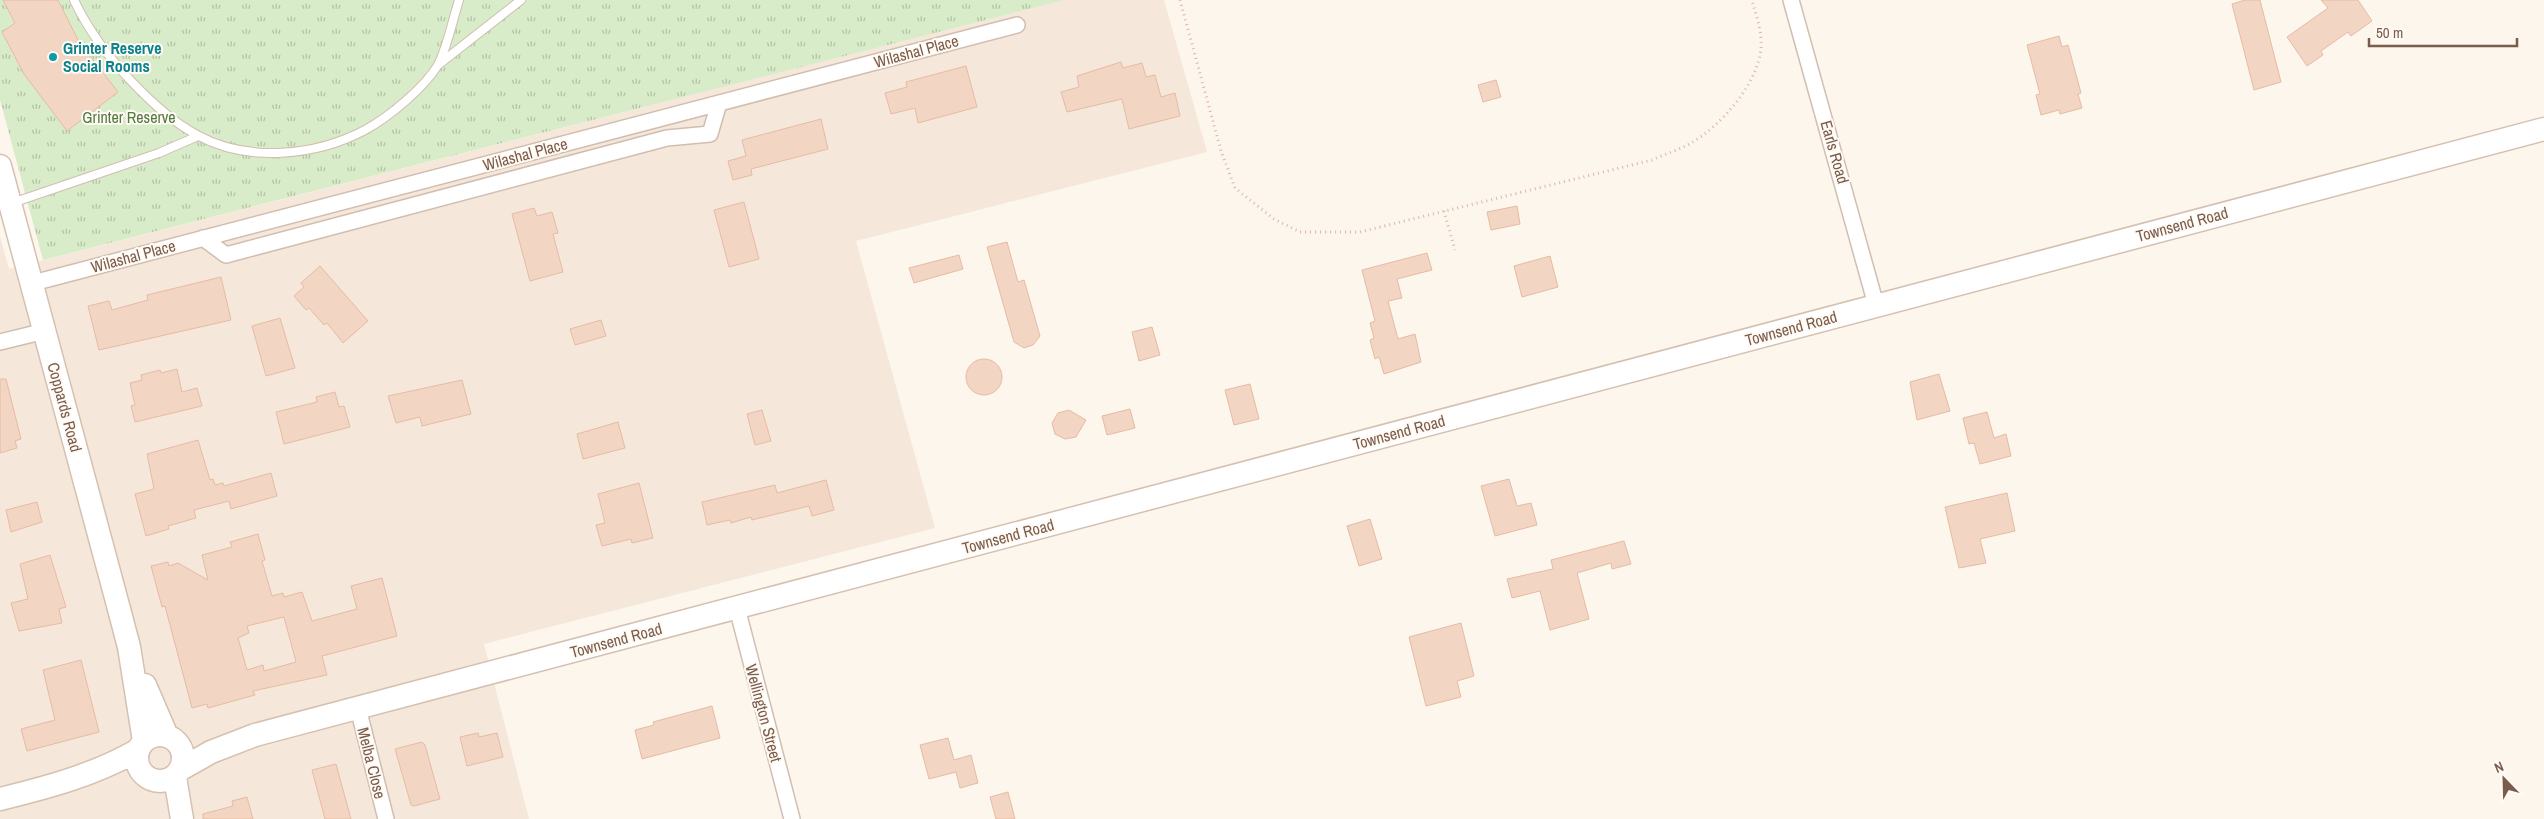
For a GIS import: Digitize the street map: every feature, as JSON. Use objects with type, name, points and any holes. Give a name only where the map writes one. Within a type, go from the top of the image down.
[{"type":"street","name":"Earls Road","points":[[1791,0],[1876,305]]},
{"type":"street","name":"Wilashal Place","points":[[33,283],[1017,25]]},
{"type":"street","points":[[203,238],[226,255],[667,138],[710,134],[719,103]]},
{"type":"street","name":"Townsend Road","points":[[68,782],[164,776],[211,752],[255,735],[2544,129]]},
{"type":"street","name":"Coppards Road","points":[[0,166],[33,283],[44,331],[129,647],[141,746]]},
{"type":"street","points":[[0,342],[44,331]]},
{"type":"street","name":"Wellington Street","points":[[737,608],[792,819]]},
{"type":"street","name":"Coppards Road","points":[[129,647],[171,738]]},
{"type":"street","name":"Melba Close","points":[[358,708],[386,819]]},
{"type":"street","points":[[170,819],[164,776],[183,752],[171,738],[159,735],[141,746],[138,764],[164,776],[182,819]]},
{"type":"street","name":"Townsend Road","points":[[171,738],[204,740],[255,735]]},
{"type":"street","name":"Townsend Road","points":[[0,799],[68,782],[114,764],[141,746]]},
{"type":"lane","points":[[74,0],[99,44],[117,67],[155,106],[198,136],[242,150],[280,153],[323,147],[346,140],[380,122],[409,98],[438,65],[521,0]]},
{"type":"lane","points":[[438,65],[459,0]]},
{"type":"lane","points":[[10,204],[159,153],[198,136]]},
{"type":"path","points":[[1180,0],[1221,151],[1236,188],[1274,219],[1300,232],[1360,232],[1652,160],[1692,143],[1718,123],[1742,97],[1756,68],[1761,39],[1752,0]]},
{"type":"path","points":[[1444,211],[1455,250]]},
{"type":"shaded area","points":[[1063,0],[1164,0],[1207,152],[856,241],[935,528],[484,644],[529,819],[0,819],[0,236],[9,269]]},
{"type":"green space","name":"Grinter Reserve","points":[[0,0],[1064,0],[43,260],[0,100]]},
{"type":"building","name":"Grinter Reserve Social Rooms","points":[[3,0],[58,0],[79,42],[118,92],[67,131],[24,74],[2,32],[15,23]]},
{"type":"building","points":[[2245,0],[2260,0],[2281,82],[2254,90],[2232,4]]},
{"type":"building","points":[[2321,0],[2358,0],[2372,21],[2351,36],[2348,32],[2321,51],[2323,55],[2307,66],[2287,37],[2328,8]]},
{"type":"building","points":[[2059,36],[2062,47],[2068,45],[2081,93],[2078,94],[2082,108],[2060,114],[2059,110],[2041,115],[2036,95],[2040,94],[2027,45]]},
{"type":"building","points":[[1121,62],[1123,68],[1142,63],[1146,77],[1155,75],[1161,97],[1175,93],[1180,116],[1129,129],[1122,99],[1067,112],[1061,92],[1079,87],[1077,76]]},
{"type":"building","points":[[966,66],[977,107],[918,123],[915,108],[891,114],[885,93],[907,87],[906,82]]},
{"type":"building","points":[[1496,80],[1501,97],[1483,102],[1478,85]]},
{"type":"building","points":[[821,119],[828,149],[751,169],[752,175],[733,180],[728,161],[746,156],[742,140]]},
{"type":"building","points":[[744,202],[759,259],[729,267],[714,210]]},
{"type":"building","points":[[1517,206],[1520,224],[1491,230],[1487,212]]},
{"type":"building","points":[[534,208],[537,216],[552,212],[558,233],[553,234],[563,272],[530,281],[512,214]]},
{"type":"building","points":[[1007,242],[1018,282],[1024,280],[1040,336],[1033,345],[1024,348],[1014,342],[987,247]]},
{"type":"building","points":[[1427,253],[1432,270],[1397,279],[1402,298],[1388,301],[1398,339],[1415,334],[1421,362],[1384,374],[1379,357],[1375,359],[1370,340],[1374,338],[1370,323],[1375,321],[1362,270]]},
{"type":"building","points":[[959,255],[963,269],[914,283],[909,268]]},
{"type":"building","points":[[1550,256],[1558,287],[1522,297],[1514,266]]},
{"type":"building","points":[[320,266],[368,321],[343,343],[327,323],[324,325],[309,308],[306,310],[294,296],[304,287],[301,283]]},
{"type":"building","points":[[221,277],[231,320],[99,350],[88,306],[109,301],[112,310],[148,300],[147,295]]},
{"type":"building","points":[[280,318],[295,368],[266,376],[252,326]]},
{"type":"building","points":[[601,320],[606,336],[575,345],[570,329]]},
{"type":"building","points":[[1152,327],[1160,355],[1139,361],[1132,332]]},
{"type":"building","points":[[984,359],[991,360],[997,364],[1001,370],[1001,384],[997,390],[991,394],[984,395],[977,394],[971,390],[967,384],[966,377],[967,370],[971,364],[977,360]]},
{"type":"building","points":[[177,369],[182,392],[197,388],[202,406],[135,422],[131,406],[135,405],[130,383],[142,380],[141,375],[160,370],[161,373]]},
{"type":"building","points":[[1939,374],[1950,411],[1917,420],[1910,382]]},
{"type":"building","points":[[0,379],[6,379],[21,439],[15,441],[17,448],[0,453]]},
{"type":"building","points":[[462,380],[471,414],[422,426],[420,417],[396,423],[388,396]]},
{"type":"building","points":[[1250,384],[1259,419],[1234,425],[1225,390]]},
{"type":"building","points":[[335,392],[339,407],[344,406],[350,427],[284,444],[276,412],[317,402],[316,397]]},
{"type":"building","points":[[1130,409],[1135,428],[1107,435],[1102,416]]},
{"type":"building","points":[[762,410],[771,441],[755,445],[747,414]]},
{"type":"building","points":[[1069,410],[1086,420],[1076,437],[1065,439],[1055,434],[1052,423],[1058,413]]},
{"type":"building","points":[[1987,412],[1994,438],[2006,434],[2011,456],[1980,464],[1974,443],[1969,444],[1963,418]]},
{"type":"building","points":[[618,422],[625,448],[583,459],[577,434]]},
{"type":"building","points":[[198,440],[210,480],[213,479],[215,485],[223,483],[224,486],[271,473],[277,496],[231,509],[229,501],[194,510],[196,518],[168,526],[169,529],[146,536],[135,494],[154,489],[147,454]]},
{"type":"building","points":[[1509,479],[1517,506],[1531,503],[1537,525],[1495,536],[1481,486]]},
{"type":"building","points":[[826,480],[834,510],[812,516],[809,506],[752,520],[751,517],[731,523],[730,520],[707,525],[702,502],[775,485],[777,493]]},
{"type":"building","points":[[639,483],[653,538],[632,543],[631,539],[602,546],[596,525],[605,523],[598,494]]},
{"type":"building","points":[[2007,493],[2015,531],[1980,539],[1986,563],[1959,568],[1945,507]]},
{"type":"building","points":[[37,502],[42,522],[11,532],[6,510]]},
{"type":"building","points":[[1370,519],[1382,559],[1359,566],[1347,526]]},
{"type":"building","points":[[258,534],[265,560],[262,561],[272,596],[283,593],[284,597],[302,592],[312,621],[357,609],[351,586],[382,578],[397,636],[322,656],[327,675],[253,691],[255,695],[208,708],[207,704],[192,708],[165,606],[162,607],[151,566],[168,562],[169,566],[178,563],[208,580],[202,555],[232,547],[230,542]],"holes":[[[284,617],[296,662],[264,671],[263,665],[247,670],[238,638],[249,633],[247,626]]]},
{"type":"building","points":[[1624,541],[1631,564],[1612,569],[1611,563],[1577,573],[1589,619],[1550,630],[1540,591],[1512,598],[1507,579],[1553,569],[1551,560]]},
{"type":"building","points":[[50,555],[66,607],[59,609],[62,623],[19,631],[11,603],[28,599],[20,564]]},
{"type":"building","points":[[1461,623],[1474,676],[1457,681],[1461,697],[1426,706],[1409,637]]},
{"type":"building","points":[[81,660],[99,732],[27,751],[21,729],[55,720],[43,670]]},
{"type":"building","points":[[712,706],[720,738],[642,759],[635,730],[654,725],[653,722]]},
{"type":"building","points":[[478,733],[479,737],[497,733],[503,757],[467,766],[460,737]]},
{"type":"building","points":[[948,738],[954,760],[971,755],[978,783],[960,788],[956,772],[929,779],[920,745]]},
{"type":"building","points":[[422,742],[425,745],[440,799],[414,806],[411,805],[395,749]]},
{"type":"building","points":[[336,764],[351,819],[325,819],[312,770]]},
{"type":"building","points":[[1008,792],[1015,819],[996,819],[990,797]]},
{"type":"building","points":[[247,797],[253,819],[203,819],[203,814],[233,806],[232,801]]},
{"type":"place","name":"Grinter Reserve Social Rooms","points":[[53,57]]}]
